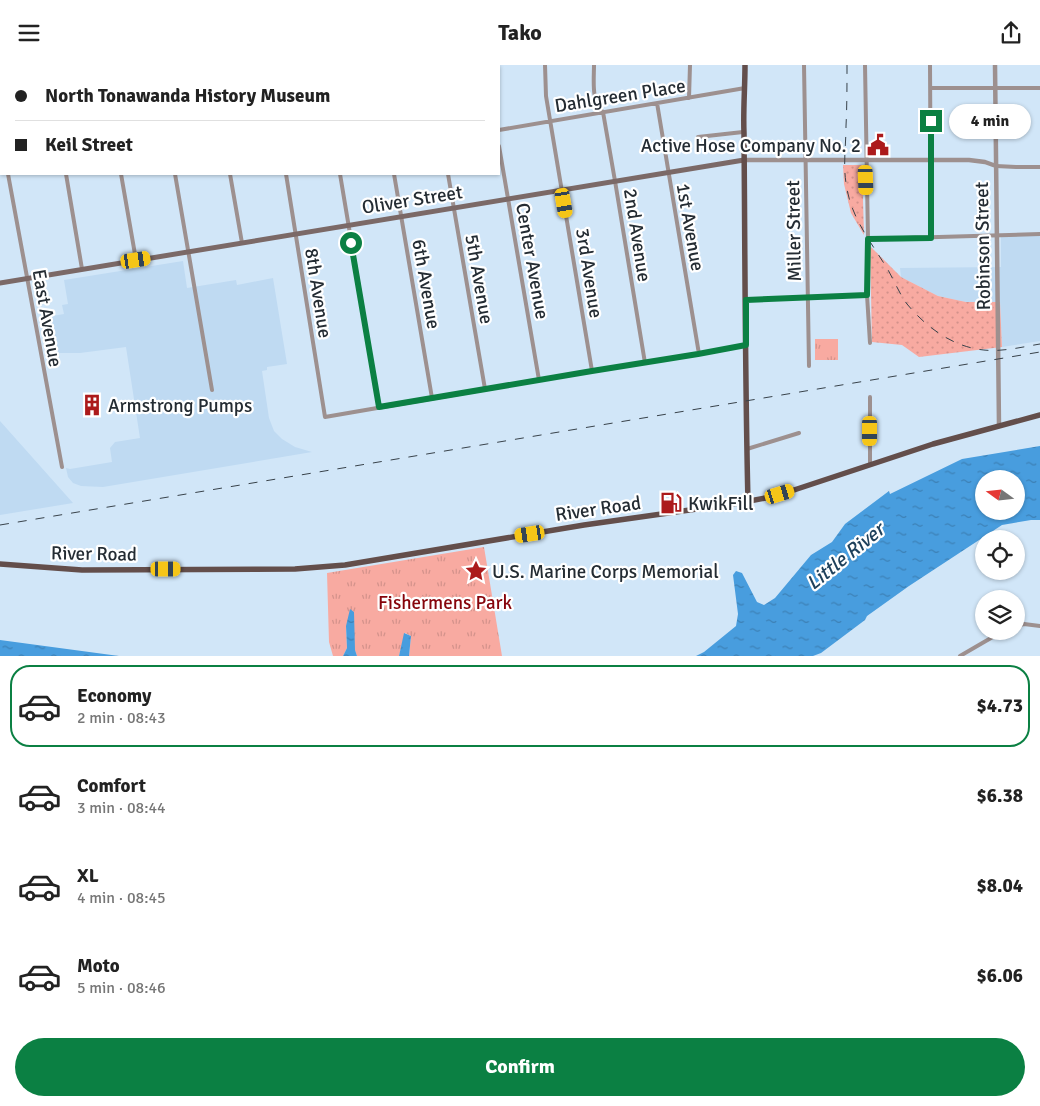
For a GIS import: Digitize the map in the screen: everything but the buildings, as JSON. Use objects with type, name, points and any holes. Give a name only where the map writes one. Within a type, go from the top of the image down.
[{"type":"main road","points":[[745,65],[744,258],[748,502]]},
{"type":"main road","name":"Oliver Street","points":[[0,283],[744,160]]},
{"type":"main road","name":"River Road","points":[[0,564],[82,570],[312,568],[345,565],[584,525],[748,502],[780,494],[934,444],[1040,415]]},
{"type":"street","name":"3rd Avenue","points":[[545,65],[546,96],[592,371]]},
{"type":"street","name":"2nd Avenue","points":[[594,65],[594,87],[597,107],[603,112],[645,363]]},
{"type":"street","points":[[689,98],[690,65]]},
{"type":"street","name":"Miller Street","points":[[804,65],[808,366]]},
{"type":"street","points":[[865,65],[867,295],[870,343]]},
{"type":"street","points":[[930,65],[931,238]]},
{"type":"street","name":"Robinson Street","points":[[994,65],[999,426]]},
{"type":"street","points":[[931,88],[1040,87]]},
{"type":"street","name":"Dahlgreen Place","points":[[500,130],[746,88]]},
{"type":"street","name":"1st Avenue","points":[[657,103],[698,354]]},
{"type":"street","points":[[698,137],[744,131]]},
{"type":"street","name":"Center Avenue","points":[[500,152],[539,380]]},
{"type":"street","name":"Oliver Street","points":[[744,160],[969,160],[996,166],[1040,167]]},
{"type":"street","name":"East Avenue","points":[[8,175],[62,467]]},
{"type":"street","points":[[66,175],[82,269]]},
{"type":"street","points":[[121,175],[136,260]]},
{"type":"street","points":[[175,175],[212,390]]},
{"type":"street","points":[[230,175],[242,243]]},
{"type":"street","name":"8th Avenue","points":[[286,175],[325,417],[379,407]]},
{"type":"street","points":[[340,175],[379,407],[746,345]]},
{"type":"street","name":"6th Avenue","points":[[394,175],[432,398]]},
{"type":"street","name":"5th Avenue","points":[[448,175],[485,389]]},
{"type":"street","points":[[868,239],[1040,234]]},
{"type":"street","points":[[746,300],[867,295]]},
{"type":"street","points":[[870,397],[870,465]]},
{"type":"street","points":[[747,449],[799,433]]},
{"type":"street","points":[[1025,624],[1040,626]]},
{"type":"street","points":[[960,656],[988,640]]},
{"type":"shaded area","points":[[1001,235],[1040,235],[1040,341],[1002,347],[1000,302],[966,302],[938,296],[901,277],[900,268],[1001,267]]},
{"type":"shaded area","points":[[183,261],[187,288],[236,280],[237,285],[273,278],[287,364],[267,367],[267,370],[262,371],[269,418],[274,431],[282,439],[295,447],[312,452],[103,487],[81,486],[73,483],[68,477],[66,468],[70,469],[112,462],[110,448],[115,442],[140,438],[126,347],[80,353],[57,353],[51,351],[49,348],[45,348],[40,318],[64,314],[62,305],[68,304],[64,280]]},
{"type":"shaded area","points":[[0,421],[73,503],[0,515]]},
{"type":"green space","points":[[843,165],[862,165],[864,235],[851,213],[844,184]]},
{"type":"green space","points":[[870,246],[901,277],[938,296],[966,302],[1000,302],[1002,347],[919,357],[902,345],[872,342]]},
{"type":"green space","points":[[815,339],[838,339],[838,360],[815,360]]},
{"type":"green space","name":"Fishermens Park","points":[[484,547],[502,656],[409,656],[411,636],[405,633],[399,656],[357,656],[346,626],[347,648],[343,656],[333,656],[329,642],[327,573]]},
{"type":"water","name":"Little River","points":[[1040,446],[1040,520],[1002,525],[994,530],[975,530],[975,543],[867,616],[865,620],[821,653],[813,656],[696,656],[704,652],[736,626],[738,614],[733,575],[736,571],[742,573],[757,602],[764,605],[775,598],[811,555],[832,542],[845,524],[889,491],[890,494],[962,459]]},
{"type":"water","points":[[350,609],[354,612],[355,650],[357,656],[343,656],[347,648],[346,626]]},
{"type":"water","points":[[404,633],[411,636],[409,656],[399,656]]},
{"type":"water","points":[[0,640],[119,656],[0,656]]},
{"type":"railway","points":[[847,65],[845,169],[848,195],[851,206],[866,236],[907,304],[938,332],[949,339],[974,349],[1007,350],[1040,344]]},
{"type":"railway","points":[[0,525],[1040,352]]},
{"type":"place","name":"Active Hose Company No. 2","points":[[878,145]]},
{"type":"place","name":"Armstrong Pumps","points":[[92,405]]},
{"type":"place","name":"KwikFill","points":[[671,503]]},
{"type":"place","name":"U.S. Marine Corps Memorial","points":[[476,571]]},
{"type":"route","points":[[351,243],[379,407],[746,345],[746,300],[867,295],[868,239],[931,238],[931,121]]}]
